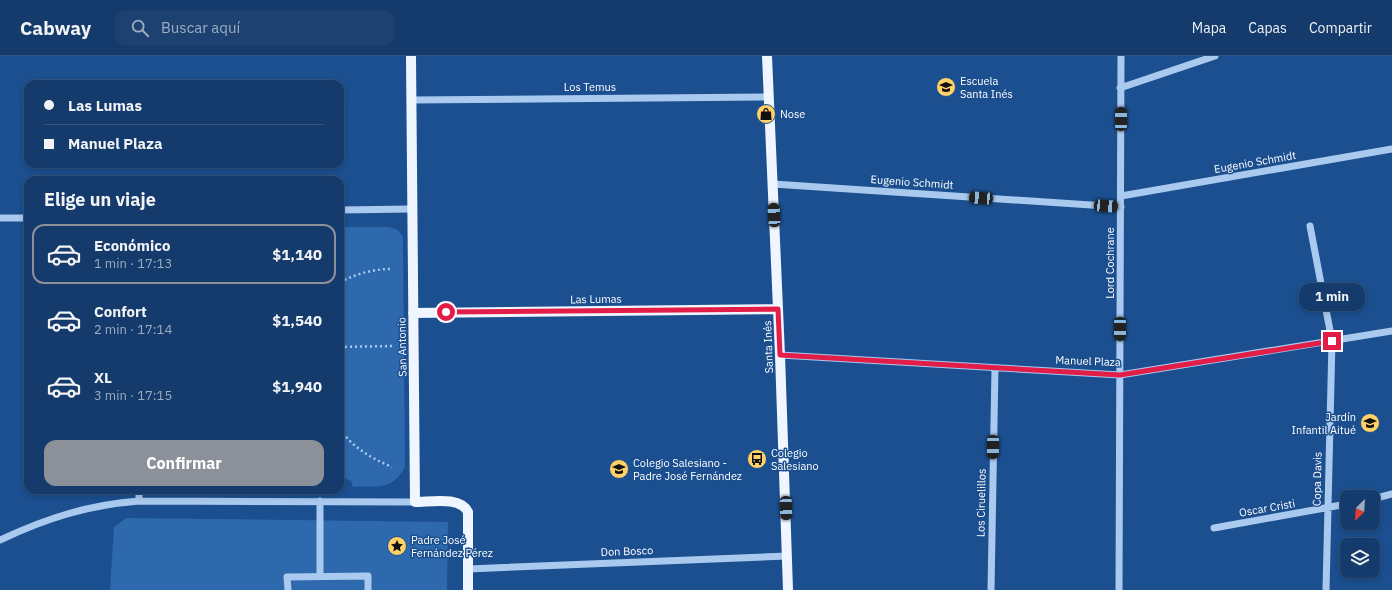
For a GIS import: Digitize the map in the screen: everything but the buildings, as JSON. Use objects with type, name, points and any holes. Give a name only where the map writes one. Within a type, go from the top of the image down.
[{"type":"main road","name":"San Antonio","points":[[411,56],[415,502]]},
{"type":"main road","name":"Santa Inés","points":[[767,56],[780,355],[788,590]]},
{"type":"main road","name":"Las Lumas","points":[[413,313],[778,309]]},
{"type":"main road","points":[[415,502],[455,502],[463,504],[466,507],[468,512],[468,590]]},
{"type":"street","name":"Lord Cochrane","points":[[1120,56],[1120,590]]},
{"type":"street","points":[[1120,88],[1215,56]]},
{"type":"street","name":"Los Temus","points":[[412,100],[769,97]]},
{"type":"street","name":"Eugenio Schmidt","points":[[1121,196],[1392,149]]},
{"type":"street","name":"Eugenio Schmidt","points":[[773,184],[1121,207]]},
{"type":"street","points":[[344,210],[412,209]]},
{"type":"street","points":[[0,218],[24,218]]},
{"type":"street","name":"Copa Davis","points":[[1310,226],[1332,341],[1326,590]]},
{"type":"street","name":"Manuel Plaza","points":[[780,355],[1120,375],[1392,331]]},
{"type":"street","name":"Los Ciruelillos","points":[[991,590],[995,368]]},
{"type":"street","points":[[139,494],[139,501]]},
{"type":"street","points":[[1380,497],[1392,494]]},
{"type":"street","points":[[0,540],[53,517],[80,509],[112,503],[139,501],[415,502]]},
{"type":"street","points":[[320,502],[320,576]]},
{"type":"street","name":"Oscar Cristi","points":[[1214,528],[1340,506]]},
{"type":"street","name":"Don Bosco","points":[[468,570],[787,556]]},
{"type":"street","points":[[288,590],[287,577],[320,576],[368,576],[368,590]]},
{"type":"path","points":[[344,280],[352,276],[378,269],[391,269]]},
{"type":"path","points":[[344,347],[392,346]]},
{"type":"path","points":[[344,434],[350,442],[371,457],[392,467]]},
{"type":"shaded area","points":[[344,227],[389,227],[398,230],[403,237],[405,467],[395,480],[383,486],[353,487],[351,481],[344,478]]},
{"type":"shaded area","points":[[126,518],[448,522],[447,590],[110,590],[114,527]]},
{"type":"place","name":"Escuela Santa Inés","points":[[946,87]]},
{"type":"place","name":"Nose","points":[[766,114]]},
{"type":"place","name":"Jardín Infantil Aitué","points":[[1370,423]]},
{"type":"place","name":"Colegio Salesiano","points":[[757,459]]},
{"type":"place","name":"Colegio Salesiano - Padre José Fernández","points":[[619,469]]},
{"type":"place","name":"Padre José Fernández Pérez","points":[[397,546]]},
{"type":"route","points":[[446,312],[778,309],[780,355],[1120,375],[1332,341]]}]
